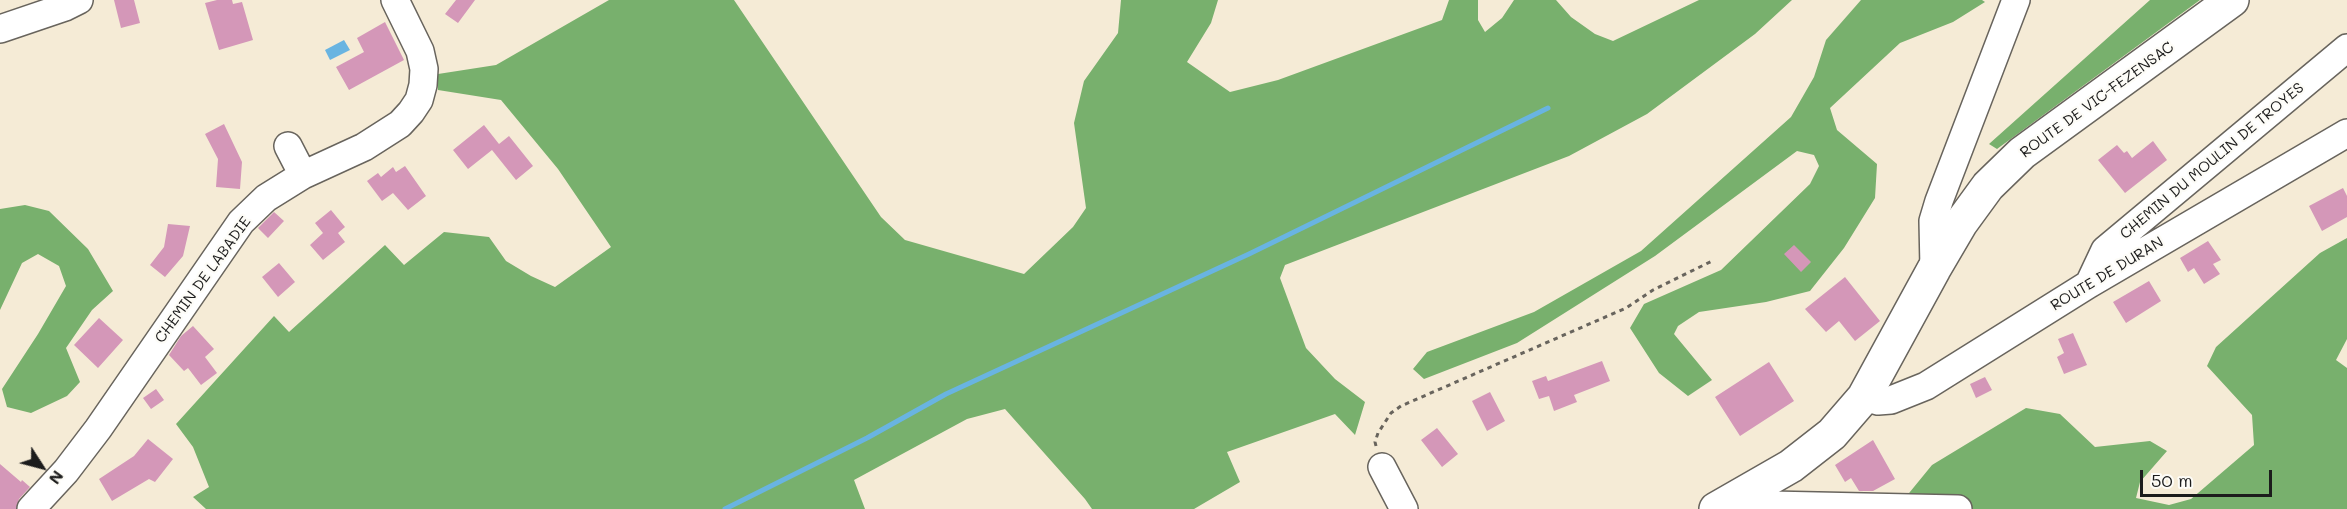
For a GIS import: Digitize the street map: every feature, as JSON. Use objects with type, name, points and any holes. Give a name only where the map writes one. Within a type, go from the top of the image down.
[{"type":"main road","name":"ROUTE DE VIC-FEZENSAC","points":[[1720,507],[1791,466],[1832,434],[1864,397],[1934,269],[1961,224],[1988,186],[2022,153],[2232,0]]},
{"type":"street","points":[[0,29],[79,0]]},
{"type":"street","name":"CHEMIN DE LABADIE","points":[[31,509],[66,471],[98,429],[241,222],[266,198],[303,175],[364,147],[400,124],[411,112],[419,100],[423,85],[422,60],[420,51],[395,0]]},
{"type":"street","points":[[1934,269],[1933,221],[1939,201],[2016,0]]},
{"type":"street","name":"CHEMIN DU MOULIN DE TROYES","points":[[2089,284],[2105,250],[2347,48]]},
{"type":"street","name":"ROUTE DE DURAN","points":[[1864,397],[1870,400],[1891,400],[1926,386],[2089,284],[2347,133]]},
{"type":"street","points":[[288,146],[303,175]]},
{"type":"street","points":[[1382,467],[1404,509]]},
{"type":"street","points":[[1720,507],[1958,509]]},
{"type":"path","points":[[1382,467],[1374,442],[1391,414],[1401,406],[1626,308],[1653,290],[1713,261]]},
{"type":"green space","points":[[609,0],[734,0],[881,217],[905,240],[1024,274],[1073,227],[1086,208],[1074,123],[1084,81],[1118,33],[1121,0],[1218,0],[1211,23],[1187,62],[1230,92],[1278,80],[1442,20],[1449,0],[1478,0],[1478,20],[1485,32],[1502,18],[1514,0],[1556,0],[1571,17],[1595,34],[1613,41],[1699,0],[1792,0],[1755,34],[1647,114],[1569,156],[1285,265],[1280,278],[1306,348],[1335,379],[1365,402],[1355,435],[1335,414],[1227,452],[1240,482],[1194,509],[1092,509],[1005,409],[967,419],[854,480],[865,509],[206,509],[193,497],[209,487],[193,447],[176,424],[274,316],[289,332],[385,245],[404,265],[444,232],[489,237],[506,261],[555,287],[611,247],[558,169],[501,100],[438,90],[438,74],[496,65]]},
{"type":"green space","points":[[1861,0],[1982,0],[1985,2],[1953,22],[1900,43],[1830,108],[1837,130],[1877,164],[1875,198],[1844,248],[1810,291],[1766,302],[1699,312],[1678,326],[1674,334],[1712,380],[1688,396],[1659,373],[1630,328],[1644,304],[1721,270],[1810,184],[1819,166],[1814,155],[1797,151],[1655,256],[1517,343],[1424,379],[1413,369],[1427,352],[1534,312],[1641,251],[1791,117],[1814,77],[1826,40]]},
{"type":"green space","points":[[2150,0],[2200,0],[1997,149],[1989,144]]},
{"type":"green space","points":[[25,205],[49,211],[88,249],[113,291],[92,310],[66,348],[80,382],[67,396],[31,413],[7,407],[2,389],[66,286],[59,266],[38,254],[22,263],[0,310],[0,209]]},
{"type":"green space","points":[[2347,238],[2347,339],[2336,360],[2347,368],[2347,509],[1896,509],[1932,465],[2026,408],[2060,414],[2095,447],[2150,441],[2167,451],[2140,482],[2136,498],[2169,505],[2191,499],[2254,445],[2252,415],[2207,366],[2216,347],[2320,253]]},
{"type":"water","points":[[344,40],[350,50],[330,60],[325,50]]},
{"type":"building","points":[[114,0],[134,0],[140,23],[121,28]]},
{"type":"building","points":[[232,0],[233,4],[242,2],[253,40],[219,50],[205,3]]},
{"type":"building","points":[[456,0],[475,0],[458,23],[445,14]]},
{"type":"building","points":[[385,22],[404,60],[349,90],[336,67],[364,52],[357,38]]},
{"type":"building","points":[[224,124],[242,162],[240,189],[216,187],[218,159],[205,134]]},
{"type":"building","points":[[484,125],[499,144],[509,136],[533,166],[516,180],[492,150],[468,169],[453,150]]},
{"type":"building","points":[[2153,141],[2167,160],[2125,193],[2098,160],[2117,145],[2124,153],[2127,151],[2132,158]]},
{"type":"building","points":[[405,166],[426,196],[408,210],[393,193],[382,201],[367,181],[378,173],[381,177],[393,167],[396,172]]},
{"type":"building","points":[[2343,188],[2347,196],[2347,217],[2322,231],[2309,206]]},
{"type":"building","points":[[331,210],[345,227],[338,233],[345,242],[323,260],[310,245],[323,233],[315,223]]},
{"type":"building","points":[[274,212],[284,221],[268,238],[258,228]]},
{"type":"building","points":[[168,224],[190,226],[183,256],[165,277],[150,265],[164,247]]},
{"type":"building","points":[[2208,241],[2221,260],[2213,264],[2220,274],[2204,284],[2194,268],[2188,272],[2180,258]]},
{"type":"building","points":[[1794,245],[1811,262],[1801,272],[1784,254]]},
{"type":"building","points":[[279,263],[295,282],[278,297],[262,277]]},
{"type":"building","points":[[1845,277],[1880,321],[1855,341],[1839,321],[1826,332],[1805,309]]},
{"type":"building","points":[[2149,281],[2161,301],[2126,323],[2113,302]]},
{"type":"building","points":[[99,318],[123,340],[98,368],[74,345]]},
{"type":"building","points":[[193,326],[214,349],[205,357],[217,373],[201,385],[188,368],[184,371],[169,355],[181,336]]},
{"type":"building","points":[[2073,333],[2087,365],[2064,374],[2057,357],[2064,353],[2058,339]]},
{"type":"building","points":[[1602,361],[1610,381],[1574,395],[1577,402],[1554,411],[1549,396],[1539,399],[1532,381],[1546,376],[1548,381]]},
{"type":"building","points":[[1769,362],[1794,401],[1740,436],[1715,397]]},
{"type":"building","points":[[1985,377],[1992,390],[1976,398],[1970,384]]},
{"type":"building","points":[[156,389],[164,400],[151,409],[143,398]]},
{"type":"building","points":[[1490,392],[1505,421],[1487,431],[1472,401]]},
{"type":"building","points":[[1437,428],[1458,454],[1442,467],[1421,440]]},
{"type":"building","points":[[148,439],[173,459],[155,482],[149,479],[112,501],[99,479],[134,456]]},
{"type":"building","points":[[1873,440],[1895,479],[1873,491],[1859,491],[1851,478],[1845,482],[1835,465]]},
{"type":"building","points":[[0,464],[30,487],[19,499],[16,509],[0,509]]},
{"type":"waterway","points":[[725,509],[867,438],[946,394],[1249,254],[1548,108]]}]
